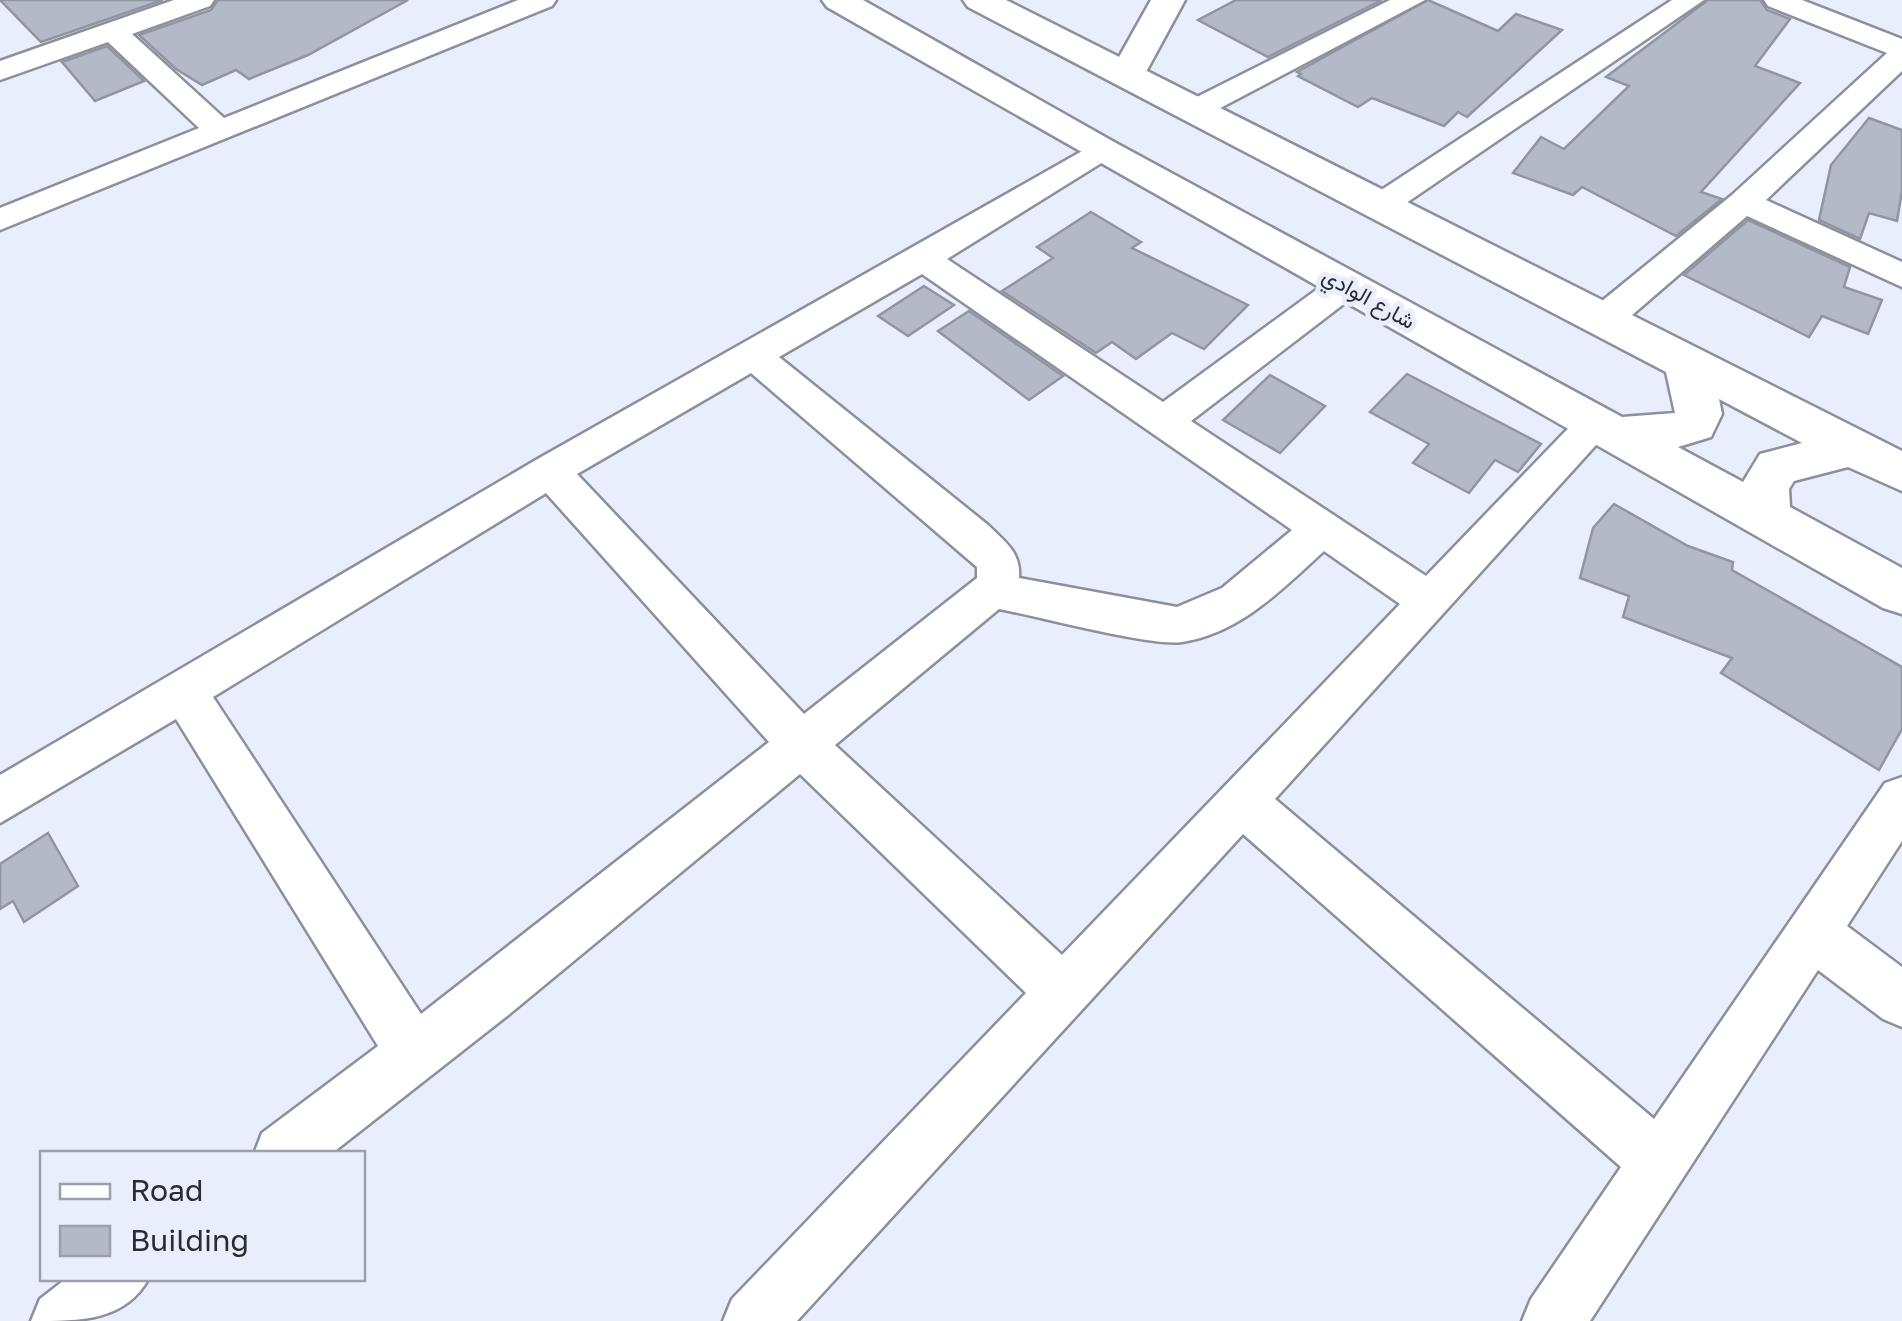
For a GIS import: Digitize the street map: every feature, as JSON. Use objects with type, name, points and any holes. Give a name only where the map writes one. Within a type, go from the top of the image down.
[{"type":"main road","name":"شارع الوادي","points":[[839,0],[1100,150],[1902,593]]},
{"type":"main road","points":[[980,0],[1687,364],[1885,456]]},
{"type":"main road","points":[[1127,76],[1168,0]]},
{"type":"main road","points":[[1605,429],[1661,434],[1694,425],[1699,414],[1687,364]]},
{"type":"main road","points":[[1765,515],[1764,488],[1777,468],[1885,456]]},
{"type":"street","points":[[0,72],[200,0]]},
{"type":"street","points":[[0,220],[542,0]]},
{"type":"street","points":[[1194,110],[1411,0]]},
{"type":"street","points":[[1381,205],[1690,0]]},
{"type":"street","points":[[1604,319],[1744,202],[1902,52],[1778,0]]},
{"type":"street","points":[[113,31],[220,131]]},
{"type":"street","points":[[0,802],[550,471],[923,259],[1100,150]]},
{"type":"street","points":[[1744,202],[1902,276]]},
{"type":"street","points":[[923,259],[1428,600]]},
{"type":"street","points":[[1166,420],[1346,286]]},
{"type":"street","points":[[287,1151],[415,1054],[992,590],[1000,570],[986,550],[754,356]]},
{"type":"street","points":[[754,1321],[1243,803],[1428,600],[1605,429]]},
{"type":"street","points":[[550,471],[801,744],[1064,992]]},
{"type":"street","points":[[992,590],[1177,625],[1201,622],[1221,612],[1322,528]]},
{"type":"street","points":[[184,692],[415,1054]]},
{"type":"street","points":[[1553,1321],[1902,799]]},
{"type":"street","points":[[1243,803],[1659,1161]]},
{"type":"street","points":[[1812,932],[1902,1000]]},
{"type":"street","points":[[62,1321],[114,1281]]},
{"type":"building","points":[[0,0],[163,0],[41,42]]},
{"type":"building","points":[[218,0],[408,0],[308,55],[249,79],[236,70],[202,85],[176,69],[139,35],[211,10]]},
{"type":"building","points":[[1236,0],[1382,0],[1268,57],[1198,20]]},
{"type":"building","points":[[1428,0],[1498,31],[1516,14],[1562,30],[1467,117],[1458,112],[1444,126],[1372,98],[1358,107],[1298,76],[1301,74],[1297,72]]},
{"type":"building","points":[[1708,0],[1760,0],[1767,10],[1790,19],[1755,66],[1800,83],[1701,192],[1722,199],[1676,236],[1582,187],[1573,195],[1513,173],[1541,137],[1564,149],[1629,86],[1606,77]]},
{"type":"building","points":[[107,46],[144,81],[95,101],[62,62]]},
{"type":"building","points":[[1869,118],[1902,130],[1902,191],[1897,221],[1869,213],[1860,239],[1819,220],[1831,165]]},
{"type":"building","points":[[1091,212],[1141,242],[1132,248],[1248,305],[1204,349],[1172,333],[1136,359],[1112,342],[1096,353],[1002,291],[1053,258],[1037,247]]},
{"type":"building","points":[[1748,220],[1850,267],[1844,287],[1882,300],[1868,334],[1822,316],[1809,337],[1684,275]]},
{"type":"building","points":[[924,286],[954,305],[908,336],[878,316]]},
{"type":"building","points":[[969,311],[1063,376],[1029,400],[938,331]]},
{"type":"building","points":[[1407,374],[1541,444],[1518,472],[1495,460],[1469,493],[1413,463],[1429,444],[1370,412]]},
{"type":"building","points":[[1270,375],[1325,406],[1280,453],[1223,420]]},
{"type":"building","points":[[1614,504],[1688,546],[1733,562],[1732,570],[1902,667],[1902,729],[1879,770],[1721,673],[1732,658],[1623,617],[1629,596],[1580,578],[1593,528]]},
{"type":"building","points":[[48,833],[78,886],[24,922],[13,901],[0,909],[0,864]]}]
